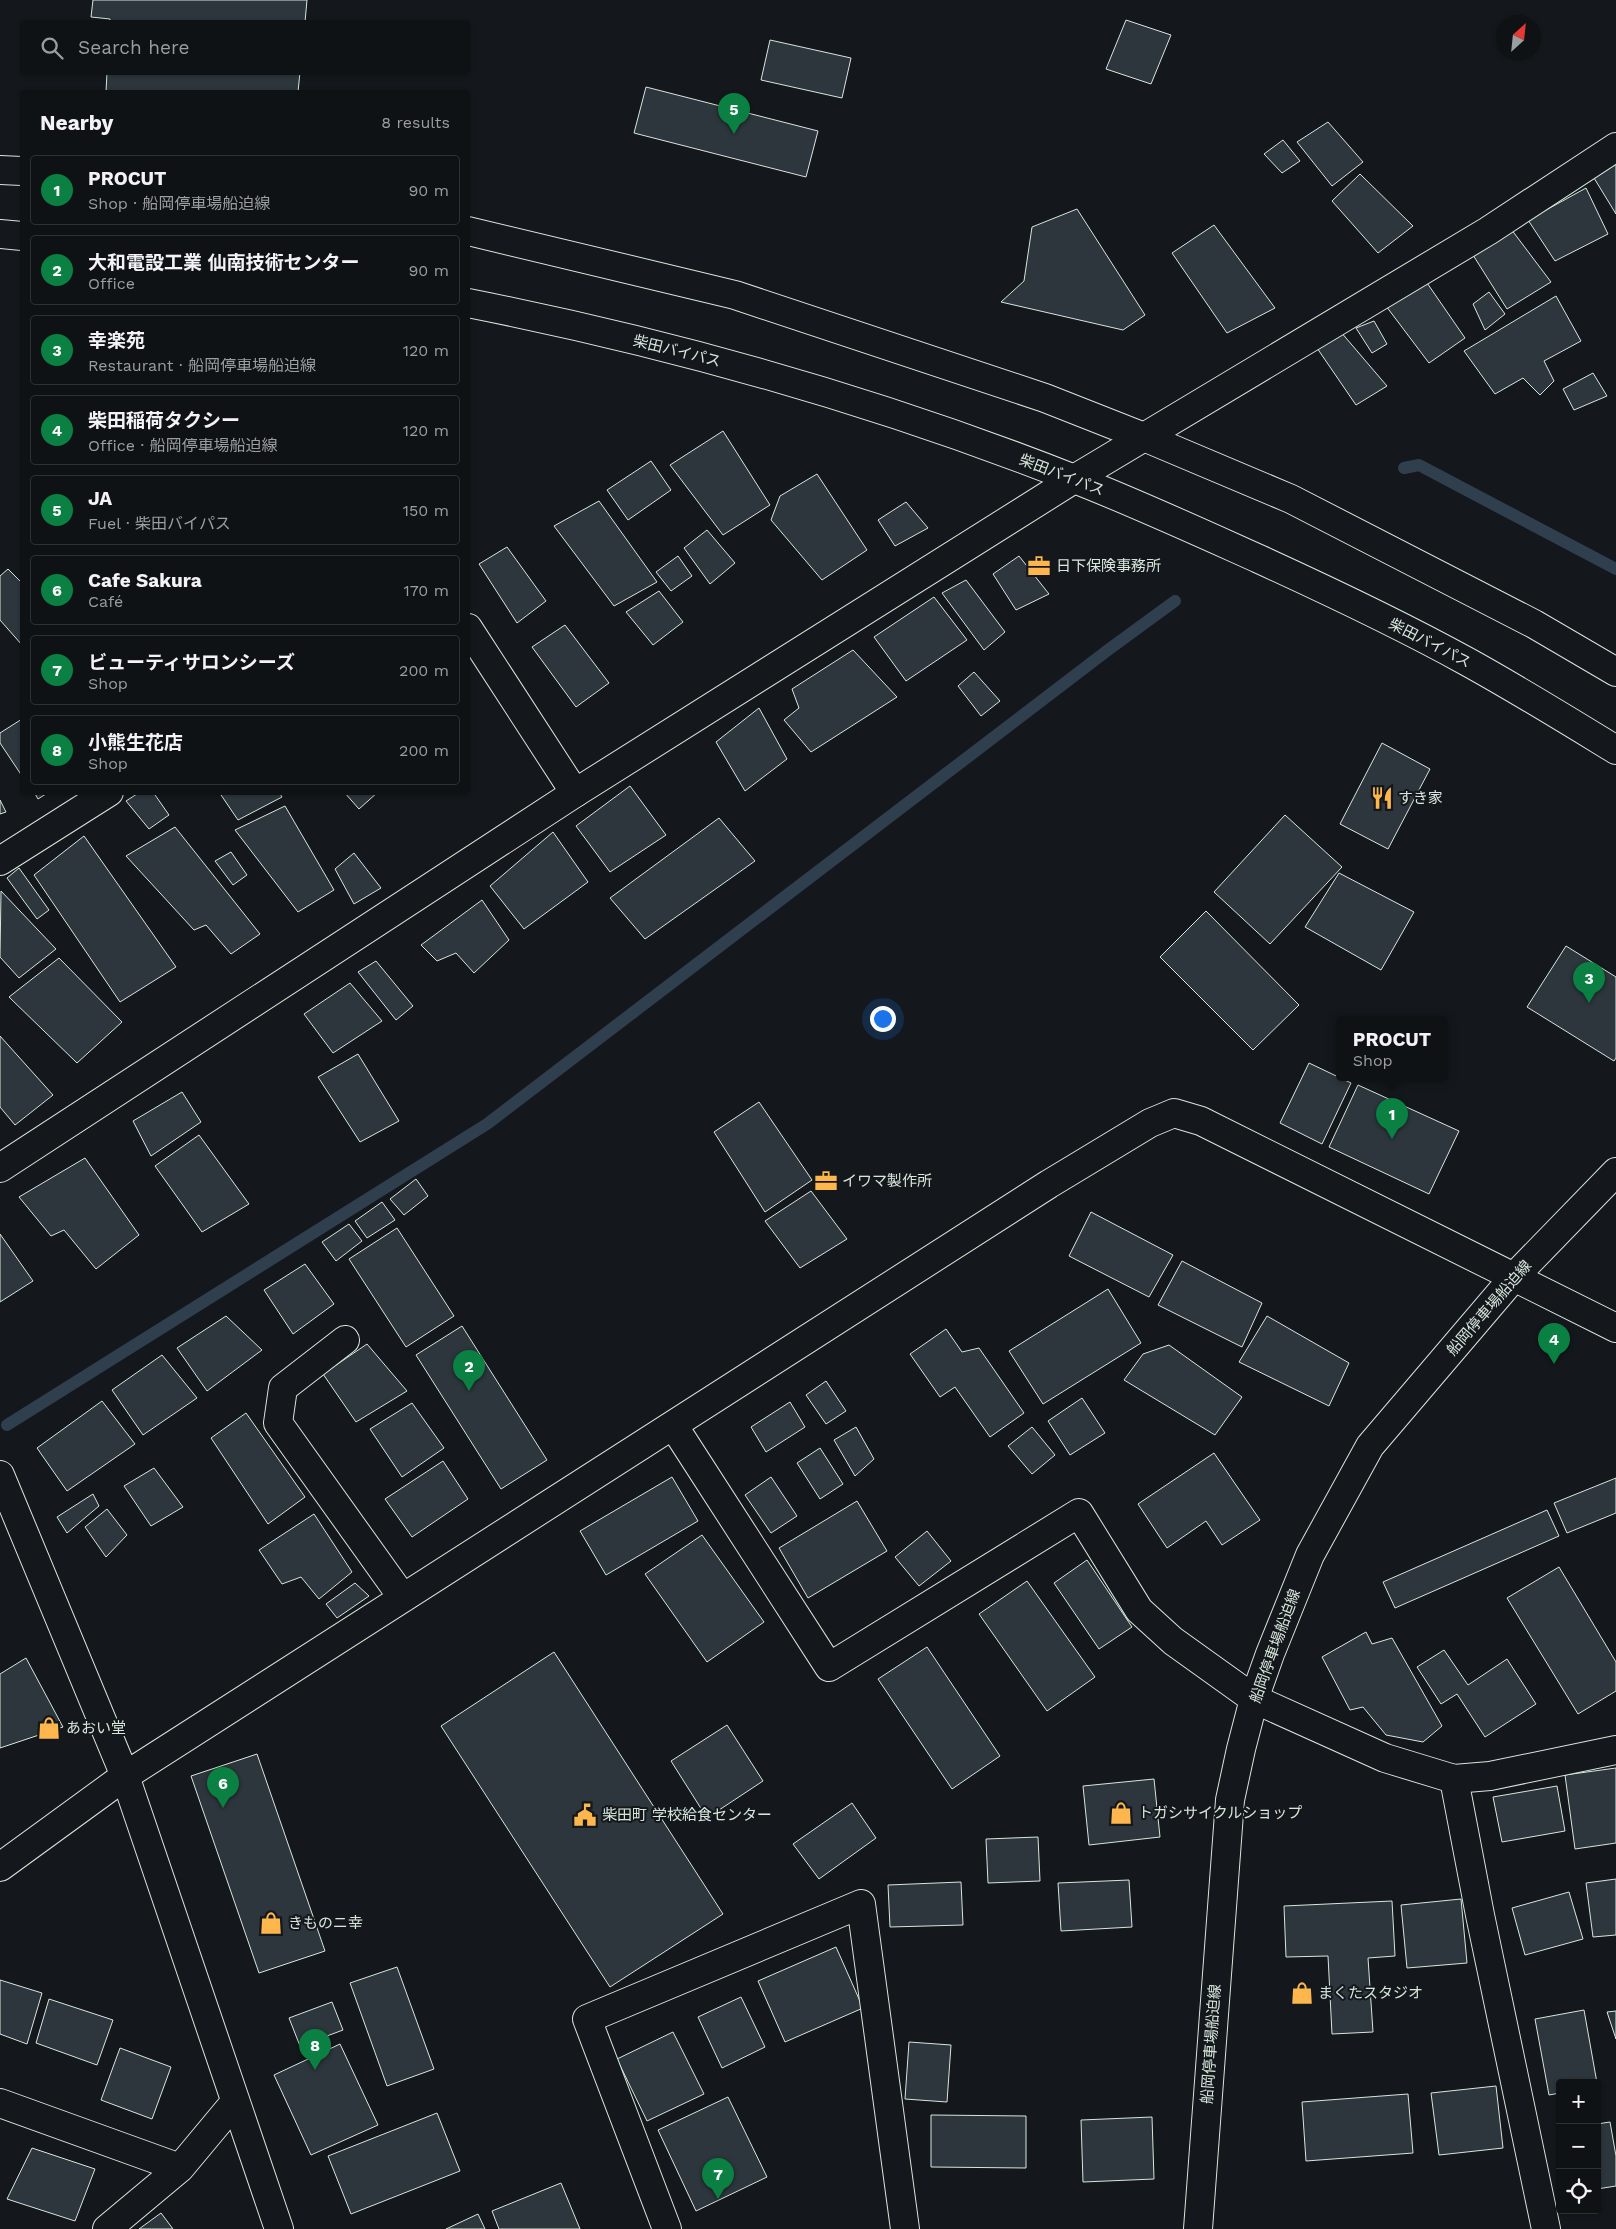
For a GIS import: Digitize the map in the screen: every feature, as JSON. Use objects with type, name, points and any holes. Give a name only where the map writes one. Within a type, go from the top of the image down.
[{"type":"main road","points":[[0,1168],[576,793],[1074,479],[1488,231],[1616,148]]},
{"type":"main road","points":[[0,170],[20,171]]},
{"type":"main road","points":[[470,231],[735,295],[1045,398],[1144,437],[1291,500],[1534,624],[1616,672]]},
{"type":"main road","points":[[0,234],[20,236]]},
{"type":"main road","name":"柴田バイパス","points":[[470,303],[550,319],[718,360],[904,418],[1074,479],[1168,517],[1332,593],[1466,661],[1616,750]]},
{"type":"main road","points":[[470,631],[576,793]]},
{"type":"main road","points":[[0,861],[104,795]]},
{"type":"main road","points":[[0,1867],[125,1776],[1049,1184],[1150,1123],[1174,1113],[1201,1121],[1616,1328]]},
{"type":"main road","name":"船岡停車場船迫線","points":[[1198,2229],[1230,1800],[1240,1749],[1254,1698],[1310,1555],[1370,1446],[1514,1277],[1616,1172]]},
{"type":"main road","points":[[345,1340],[283,1388],[278,1423],[403,1598]]},
{"type":"main road","points":[[673,1425],[829,1667],[1078,1512],[1139,1610],[1173,1640],[1254,1698],[1385,1758],[1454,1778],[1490,1776],[1616,1750]]},
{"type":"main road","points":[[0,1475],[125,1776],[279,2229]]},
{"type":"main road","points":[[1454,1778],[1480,1916],[1546,2229]]},
{"type":"main road","points":[[667,2229],[587,2019],[861,1904],[905,2229]]},
{"type":"main road","points":[[107,2229],[180,2168],[235,2102]]},
{"type":"main road","points":[[0,2103],[180,2168]]},
{"type":"building","points":[[93,0],[307,0],[305,20],[110,20],[91,17]]},
{"type":"building","points":[[1126,20],[1171,35],[1151,84],[1106,69]]},
{"type":"building","points":[[770,40],[851,58],[842,98],[761,80]]},
{"type":"building","points":[[107,75],[300,75],[298,90],[106,90]]},
{"type":"building","points":[[646,87],[818,131],[806,177],[634,133]]},
{"type":"building","points":[[1328,122],[1363,162],[1332,186],[1297,142]]},
{"type":"building","points":[[1283,140],[1300,161],[1282,173],[1264,154]]},
{"type":"building","points":[[1616,164],[1616,214],[1594,178]]},
{"type":"building","points":[[1360,174],[1413,226],[1378,253],[1332,201]]},
{"type":"building","points":[[1586,188],[1608,234],[1555,261],[1528,220]]},
{"type":"building","points":[[1077,209],[1145,315],[1123,330],[1001,302],[1024,281],[1032,227]]},
{"type":"building","points":[[1214,225],[1275,308],[1227,333],[1172,253]]},
{"type":"building","points":[[1511,229],[1551,282],[1507,309],[1473,255]]},
{"type":"building","points":[[1425,280],[1465,338],[1429,363],[1386,306]]},
{"type":"building","points":[[1489,292],[1505,314],[1485,330],[1473,304]]},
{"type":"building","points":[[1556,296],[1581,341],[1544,361],[1554,381],[1540,395],[1523,378],[1495,394],[1464,351]]},
{"type":"building","points":[[1374,321],[1387,344],[1372,353],[1356,328]]},
{"type":"building","points":[[1340,331],[1387,386],[1356,405],[1317,348]]},
{"type":"building","points":[[1593,373],[1607,396],[1574,410],[1563,389]]},
{"type":"building","points":[[723,431],[770,505],[723,535],[670,465]]},
{"type":"building","points":[[651,461],[671,490],[628,520],[607,490]]},
{"type":"building","points":[[817,474],[867,550],[822,580],[771,520],[780,496]]},
{"type":"building","points":[[599,501],[657,582],[614,606],[554,526]]},
{"type":"building","points":[[906,502],[928,528],[895,546],[878,520]]},
{"type":"building","points":[[707,530],[735,563],[710,584],[684,548]]},
{"type":"building","points":[[507,547],[546,601],[517,623],[479,564]]},
{"type":"building","points":[[678,556],[692,576],[671,591],[656,572]]},
{"type":"building","points":[[1019,556],[1049,594],[1016,610],[993,574]]},
{"type":"building","points":[[8,569],[20,581],[20,643],[0,620],[0,576]]},
{"type":"building","points":[[966,580],[1005,632],[984,650],[942,593]]},
{"type":"building","points":[[659,591],[683,622],[653,645],[626,612]]},
{"type":"building","points":[[934,597],[967,640],[906,681],[874,637]]},
{"type":"building","points":[[565,625],[609,683],[576,707],[532,647]]},
{"type":"building","points":[[853,650],[897,697],[811,752],[784,720],[799,708],[792,689]]},
{"type":"building","points":[[974,672],[1000,701],[981,716],[958,686]]},
{"type":"building","points":[[759,708],[787,759],[745,791],[716,742]]},
{"type":"building","points":[[20,720],[20,773],[0,743],[0,733]]},
{"type":"building","points":[[1382,743],[1430,769],[1388,849],[1340,824]]},
{"type":"building","points":[[630,786],[666,835],[610,872],[576,826]]},
{"type":"building","points":[[36,795],[44,795],[38,799]]},
{"type":"building","points":[[135,795],[155,795],[169,815],[149,829],[126,801]]},
{"type":"building","points":[[221,795],[281,795],[282,797],[238,820]]},
{"type":"building","points":[[347,795],[375,795],[359,809]]},
{"type":"building","points":[[0,800],[6,812],[0,814]]},
{"type":"building","points":[[285,806],[334,890],[298,912],[235,830]]},
{"type":"building","points":[[1285,815],[1342,867],[1270,944],[1214,892]]},
{"type":"building","points":[[719,818],[755,861],[645,939],[610,898]]},
{"type":"building","points":[[175,827],[260,934],[231,954],[206,925],[194,930],[126,856]]},
{"type":"building","points":[[553,832],[588,882],[524,929],[490,886]]},
{"type":"building","points":[[84,836],[176,967],[120,1002],[34,875]]},
{"type":"building","points":[[231,852],[247,875],[233,885],[215,861]]},
{"type":"building","points":[[354,853],[381,888],[354,904],[335,869]]},
{"type":"building","points":[[19,868],[49,910],[37,919],[7,878]]},
{"type":"building","points":[[1339,873],[1414,912],[1381,970],[1305,927]]},
{"type":"building","points":[[1,891],[56,949],[19,978],[0,957]]},
{"type":"building","points":[[482,900],[509,940],[474,973],[456,953],[437,961],[421,945]]},
{"type":"building","points":[[1206,911],[1299,1005],[1253,1050],[1160,957]]},
{"type":"building","points":[[1566,946],[1616,977],[1616,1058],[1614,1061],[1527,1007]]},
{"type":"building","points":[[59,958],[122,1022],[77,1063],[9,997]]},
{"type":"building","points":[[376,961],[413,1006],[396,1020],[358,972]]},
{"type":"building","points":[[350,983],[382,1021],[333,1053],[304,1014]]},
{"type":"building","points":[[0,1036],[53,1095],[15,1125],[0,1107]]},
{"type":"building","points":[[358,1054],[399,1121],[360,1142],[318,1077]]},
{"type":"building","points":[[1309,1063],[1336,1076],[1336,1081],[1351,1083],[1322,1144],[1280,1123]]},
{"type":"building","points":[[1358,1085],[1459,1131],[1429,1194],[1329,1147]]},
{"type":"building","points":[[182,1092],[201,1122],[151,1156],[133,1121]]},
{"type":"building","points":[[759,1102],[812,1180],[765,1212],[714,1132]]},
{"type":"building","points":[[199,1135],[249,1204],[202,1232],[155,1166]]},
{"type":"building","points":[[85,1158],[139,1235],[96,1269],[64,1230],[51,1236],[19,1197]]},
{"type":"building","points":[[416,1179],[428,1196],[404,1215],[390,1199]]},
{"type":"building","points":[[811,1191],[847,1239],[800,1268],[765,1221]]},
{"type":"building","points":[[382,1202],[395,1220],[367,1238],[355,1221]]},
{"type":"building","points":[[1091,1212],[1173,1255],[1149,1297],[1069,1256]]},
{"type":"building","points":[[349,1224],[362,1241],[336,1261],[322,1242]]},
{"type":"building","points":[[397,1228],[454,1316],[406,1347],[349,1259]]},
{"type":"building","points":[[0,1234],[33,1281],[0,1302]]},
{"type":"building","points":[[1182,1261],[1262,1303],[1242,1347],[1158,1305]]},
{"type":"building","points":[[305,1264],[334,1304],[293,1334],[264,1290]]},
{"type":"building","points":[[1108,1289],[1141,1343],[1043,1404],[1009,1351]]},
{"type":"building","points":[[226,1316],[262,1350],[207,1391],[177,1348]]},
{"type":"building","points":[[1267,1316],[1349,1363],[1329,1406],[1239,1362]]},
{"type":"building","points":[[462,1326],[547,1460],[501,1489],[416,1355]]},
{"type":"building","points":[[946,1329],[962,1352],[979,1348],[1024,1413],[990,1437],[955,1387],[940,1397],[910,1354]]},
{"type":"building","points":[[367,1344],[407,1391],[356,1422],[323,1374]]},
{"type":"building","points":[[1169,1345],[1242,1397],[1215,1435],[1124,1380],[1143,1354]]},
{"type":"building","points":[[162,1355],[197,1398],[143,1435],[112,1390]]},
{"type":"building","points":[[826,1381],[846,1411],[826,1424],[806,1395]]},
{"type":"building","points":[[1082,1398],[1105,1433],[1070,1455],[1048,1421]]},
{"type":"building","points":[[102,1401],[135,1444],[67,1491],[37,1448]]},
{"type":"building","points":[[790,1402],[805,1427],[766,1452],[751,1427]]},
{"type":"building","points":[[412,1403],[444,1448],[402,1477],[370,1429]]},
{"type":"building","points":[[246,1413],[305,1497],[268,1524],[211,1438]]},
{"type":"building","points":[[856,1427],[874,1459],[855,1476],[834,1440]]},
{"type":"building","points":[[1032,1427],[1055,1455],[1032,1474],[1008,1446]]},
{"type":"building","points":[[820,1448],[843,1484],[820,1499],[797,1463]]},
{"type":"building","points":[[1214,1453],[1260,1520],[1222,1545],[1206,1521],[1167,1548],[1138,1504]]},
{"type":"building","points":[[443,1461],[468,1499],[412,1537],[385,1499]]},
{"type":"building","points":[[154,1468],[183,1507],[151,1526],[124,1486]]},
{"type":"building","points":[[672,1477],[698,1521],[606,1575],[580,1531]]},
{"type":"building","points":[[771,1477],[797,1516],[771,1533],[745,1495]]},
{"type":"building","points":[[1616,1478],[1616,1513],[1567,1533],[1554,1503]]},
{"type":"building","points":[[93,1494],[99,1506],[67,1533],[57,1517]]},
{"type":"building","points":[[857,1501],[887,1551],[808,1598],[779,1548]]},
{"type":"building","points":[[107,1509],[127,1535],[106,1557],[85,1527]]},
{"type":"building","points":[[1547,1510],[1559,1536],[1395,1608],[1383,1582]]},
{"type":"building","points":[[314,1514],[352,1572],[319,1599],[301,1577],[282,1584],[259,1550]]},
{"type":"building","points":[[927,1531],[951,1561],[919,1586],[895,1557]]},
{"type":"building","points":[[702,1535],[764,1622],[707,1662],[645,1574]]},
{"type":"building","points":[[1087,1560],[1132,1627],[1099,1649],[1054,1583]]},
{"type":"building","points":[[1559,1567],[1616,1662],[1616,1691],[1578,1714],[1507,1598]]},
{"type":"building","points":[[1027,1581],[1095,1677],[1047,1711],[979,1614]]},
{"type":"building","points":[[355,1583],[369,1596],[337,1618],[326,1604]]},
{"type":"building","points":[[1366,1632],[1372,1644],[1392,1638],[1442,1726],[1423,1742],[1386,1735],[1363,1707],[1350,1710],[1322,1657]]},
{"type":"building","points":[[927,1647],[1000,1756],[952,1789],[878,1679]]},
{"type":"building","points":[[1444,1650],[1468,1685],[1507,1659],[1536,1704],[1485,1737],[1457,1694],[1441,1704],[1417,1667]]},
{"type":"building","points":[[554,1652],[723,1914],[610,1987],[441,1726]]},
{"type":"building","points":[[26,1658],[63,1727],[0,1748],[0,1674]]},
{"type":"building","points":[[727,1725],[763,1781],[707,1818],[671,1761]]},
{"type":"building","points":[[257,1754],[325,1951],[259,1973],[191,1776]]},
{"type":"building","points":[[1616,1768],[1616,1843],[1575,1849],[1565,1775]]},
{"type":"building","points":[[1154,1779],[1160,1837],[1089,1845],[1083,1786]]},
{"type":"building","points":[[1557,1786],[1565,1831],[1502,1842],[1493,1797]]},
{"type":"building","points":[[852,1803],[876,1838],[819,1879],[793,1844]]},
{"type":"building","points":[[1038,1837],[1040,1881],[988,1883],[986,1839]]},
{"type":"building","points":[[1616,1879],[1616,1935],[1593,1937],[1586,1883]]},
{"type":"building","points":[[1129,1880],[1132,1927],[1061,1931],[1058,1883]]},
{"type":"building","points":[[961,1882],[963,1925],[890,1927],[888,1885]]},
{"type":"building","points":[[1569,1892],[1583,1939],[1525,1955],[1512,1908]]},
{"type":"building","points":[[1461,1899],[1467,1963],[1407,1968],[1401,1905]]},
{"type":"building","points":[[1392,1901],[1395,1956],[1368,1958],[1373,2032],[1332,2034],[1328,1956],[1286,1957],[1284,1906]]},
{"type":"building","points":[[836,1947],[863,2008],[785,2042],[758,1981]]},
{"type":"building","points":[[397,1967],[434,2069],[387,2086],[350,1983]]},
{"type":"building","points":[[0,1980],[42,1993],[27,2044],[0,2034]]},
{"type":"building","points":[[741,1997],[765,2047],[722,2068],[698,2017]]},
{"type":"building","points":[[49,1999],[113,2020],[97,2065],[36,2043]]},
{"type":"building","points":[[332,2002],[343,2030],[300,2046],[289,2018]]},
{"type":"building","points":[[1584,2010],[1596,2079],[1556,2079],[1556,2094],[1549,2095],[1535,2019]]},
{"type":"building","points":[[1616,2011],[1616,2039],[1607,2012]]},
{"type":"building","points":[[673,2032],[704,2094],[647,2121],[617,2059]]},
{"type":"building","points":[[909,2042],[951,2045],[947,2102],[905,2099]]},
{"type":"building","points":[[340,2044],[378,2125],[311,2155],[274,2075]]},
{"type":"building","points":[[120,2048],[171,2067],[152,2119],[101,2100]]},
{"type":"building","points":[[1496,2086],[1503,2148],[1439,2155],[1431,2093]]},
{"type":"building","points":[[1408,2094],[1413,2153],[1306,2161],[1302,2102]]},
{"type":"building","points":[[728,2097],[767,2177],[696,2211],[658,2130]]},
{"type":"building","points":[[437,2113],[460,2171],[351,2214],[328,2156]]},
{"type":"building","points":[[931,2115],[1026,2116],[1026,2168],[931,2167]]},
{"type":"building","points":[[1152,2117],[1154,2179],[1083,2182],[1081,2120]]},
{"type":"building","points":[[1610,2122],[1616,2156],[1616,2186],[1601,2188],[1601,2124]]},
{"type":"building","points":[[32,2148],[95,2169],[75,2221],[7,2199]]},
{"type":"building","points":[[561,2183],[580,2229],[499,2229],[492,2211]]},
{"type":"building","points":[[161,2213],[173,2229],[139,2229]]},
{"type":"building","points":[[478,2214],[485,2229],[446,2229]]},
{"type":"waterway","points":[[1404,468],[1419,465],[1616,569]]},
{"type":"waterway","points":[[7,1425],[487,1124],[1108,650],[1175,601]]},
{"type":"place","name":"JA","points":[[734,134]]},
{"type":"place","name":"日下保険事務所","points":[[1039,566]]},
{"type":"place","name":"すき家","points":[[1382,798]]},
{"type":"place","name":"幸楽苑","points":[[1589,1003]]},
{"type":"place","name":"PROCUT","points":[[1392,1139]]},
{"type":"place","name":"イワマ製作所","points":[[826,1181]]},
{"type":"place","name":"柴田稲荷タクシー","points":[[1554,1364]]},
{"type":"place","name":"大和電設工業 仙南技術センター","points":[[469,1391]]},
{"type":"place","name":"あおい堂","points":[[49,1728]]},
{"type":"place","name":"Cafe Sakura","points":[[223,1808]]},
{"type":"place","name":"トガシサイクルショップ","points":[[1121,1813]]},
{"type":"place","name":"柴田町 学校給食センター","points":[[585,1815]]},
{"type":"place","name":"きものニ幸","points":[[271,1923]]},
{"type":"place","name":"まくたスタジオ","points":[[1302,1993]]},
{"type":"place","name":"小熊生花店","points":[[315,2070]]},
{"type":"place","name":"ビューティサロンシーズ","points":[[718,2199]]}]
